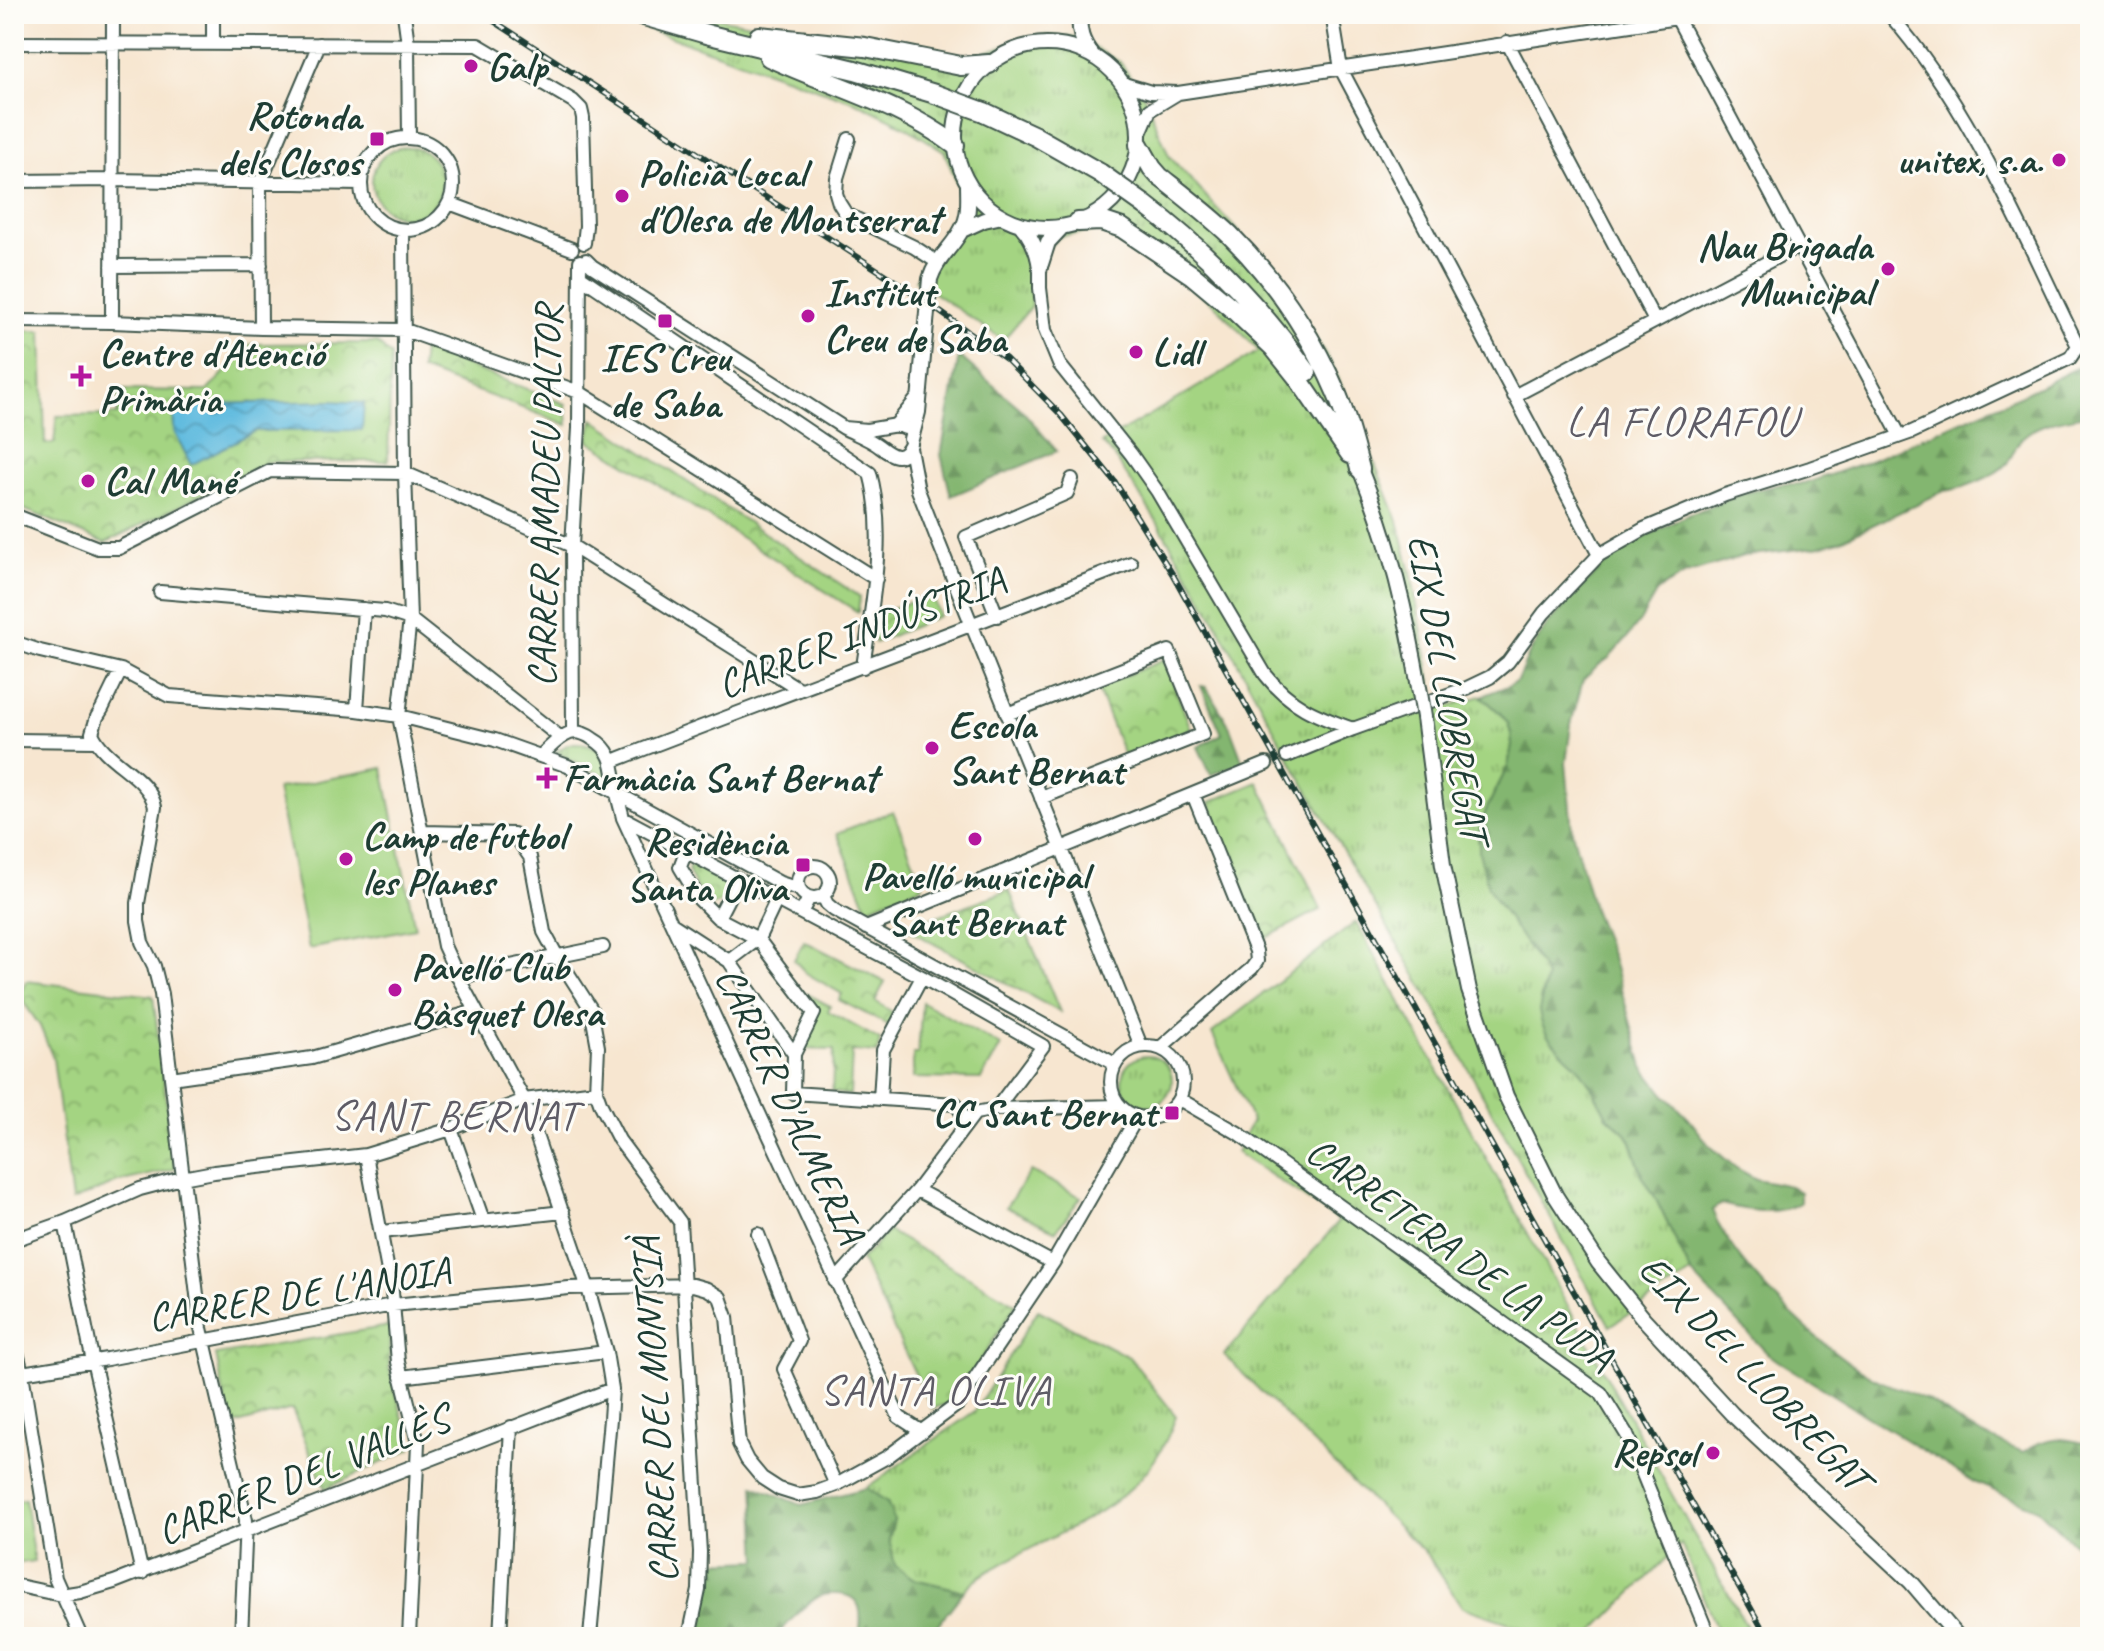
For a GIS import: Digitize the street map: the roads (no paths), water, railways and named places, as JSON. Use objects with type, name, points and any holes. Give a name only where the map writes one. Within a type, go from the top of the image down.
[{"type":"highway","name":"EIX DEL LLOBREGAT","points":[[637,14],[855,70],[935,94],[1035,136],[1100,173],[1191,242],[1252,303],[1291,349],[1329,405],[1360,469]]},
{"type":"highway","points":[[710,35],[738,34],[865,47],[961,66],[989,64]]},
{"type":"highway","points":[[730,40],[910,116],[955,145]]},
{"type":"highway","points":[[1139,139],[1159,176],[1229,235],[1289,305],[1336,392],[1360,469]]},
{"type":"highway","points":[[1070,224],[1101,221],[1122,228],[1192,275],[1234,310],[1281,357],[1360,469]]},
{"type":"main road","points":[[1051,44],[1066,32],[1079,14]]},
{"type":"main road","points":[[1079,14],[1079,31],[1092,55]]},
{"type":"main road","points":[[1040,268],[1048,242],[1070,224],[1097,213],[1126,184],[1135,165],[1139,139],[1137,112],[1124,84],[1104,63],[1079,49],[1051,44],[1025,47],[989,64],[965,94],[957,119],[955,145],[959,164],[968,183],[989,207],[1002,216],[1033,227],[1070,224]]},
{"type":"main road","points":[[910,443],[920,395],[928,289],[937,262],[962,230],[969,205],[968,183]]},
{"type":"main road","points":[[962,230],[1002,216]]},
{"type":"main road","points":[[1019,223],[1033,241],[1040,268]]},
{"type":"main road","points":[[892,426],[920,395]]},
{"type":"main road","name":"EIX DEL LLOBREGAT","points":[[1360,469],[1388,546],[1411,642],[1443,865],[1469,990],[1506,1096],[1555,1195],[1598,1262],[1653,1329],[1732,1414],[1911,1582],[1958,1637]]},
{"type":"street","points":[[112,322],[113,14]]},
{"type":"street","points":[[213,14],[213,44]]},
{"type":"street","points":[[404,14],[408,44],[409,138]]},
{"type":"street","points":[[1332,14],[1341,69],[1599,555]]},
{"type":"street","points":[[1124,84],[1151,92],[1178,93],[1691,14]]},
{"type":"street","points":[[1287,756],[1490,677],[1508,662],[1544,613],[1599,555],[1644,529],[1725,495],[1900,436],[2070,358],[2084,347],[1984,154],[1933,71],[1889,14]]},
{"type":"street","points":[[1677,18],[1900,436]]},
{"type":"street","points":[[1507,42],[1655,321]]},
{"type":"street","points":[[14,43],[478,45],[573,101],[581,109],[586,226],[578,246],[449,203]]},
{"type":"street","points":[[261,328],[260,183],[319,44]]},
{"type":"street","points":[[1139,139],[1150,110],[1178,93]]},
{"type":"street","points":[[409,138],[423,141],[446,160],[452,174],[453,188],[449,203],[441,215],[430,224],[403,230],[378,220],[363,198],[361,184],[363,170],[381,146],[409,138]]},
{"type":"street","points":[[849,139],[837,178],[836,193],[846,214],[914,247],[937,262]]},
{"type":"street","points":[[14,181],[361,184]]},
{"type":"street","points":[[403,230],[410,619],[399,716],[444,946],[524,1100],[588,1288],[606,1352],[612,1389],[590,1637]]},
{"type":"street","name":"CARRER AMADEU PALTOR","points":[[567,735],[581,277],[583,260],[590,255],[590,250],[578,246]]},
{"type":"street","points":[[1514,396],[1798,246]]},
{"type":"street","points":[[583,260],[887,454],[904,454],[910,443]]},
{"type":"street","points":[[112,266],[261,265]]},
{"type":"street","points":[[1040,268],[1045,330],[1059,364],[1157,491],[1265,674],[1277,690],[1296,705],[1353,729]]},
{"type":"street","points":[[581,277],[870,473],[878,521],[876,579],[863,667]]},
{"type":"street","points":[[14,321],[405,330],[579,392],[876,579]]},
{"type":"street","points":[[881,448],[881,434],[892,426]]},
{"type":"street","points":[[844,428],[905,428],[918,490],[1141,1046]]},
{"type":"street","points":[[895,456],[918,490]]},
{"type":"street","points":[[14,515],[98,548],[119,548],[270,471],[405,473],[572,546],[799,689]]},
{"type":"street","points":[[997,616],[966,537],[1067,493],[1072,479]]},
{"type":"street","name":"CARRER INDÚSTRIA","points":[[613,761],[1131,563]]},
{"type":"street","points":[[160,592],[385,611],[410,619],[567,735]]},
{"type":"street","points":[[357,710],[364,609]]},
{"type":"street","points":[[14,642],[121,670],[169,696],[399,716],[495,740],[568,766],[780,883],[816,897],[866,928],[1115,1064]]},
{"type":"street","points":[[1007,714],[1169,651],[1203,734],[1041,798]]},
{"type":"street","points":[[121,670],[93,725],[92,733],[95,741],[114,761],[145,786],[153,800],[154,815],[138,903],[138,928],[158,979],[203,1341],[244,1511],[246,1532],[241,1637]]},
{"type":"street","points":[[540,756],[567,735],[586,734],[600,742],[613,761]]},
{"type":"street","points":[[14,740],[95,741]]},
{"type":"street","name":"CARRER D'ALMERIA","points":[[613,761],[616,792],[623,818],[835,1281],[899,1417],[922,1432]]},
{"type":"street","points":[[866,928],[1266,764]]},
{"type":"street","points":[[1160,1048],[1257,961],[1256,951],[1193,794]]},
{"type":"street","points":[[623,818],[922,977],[1043,1046],[996,1109]]},
{"type":"street","name":"CARRER DEL MONTSIÀ","points":[[424,832],[514,834],[530,857],[544,932],[591,1009],[598,1047],[596,1091],[601,1105],[619,1140],[680,1222],[700,1552],[699,1590],[689,1637]]},
{"type":"street","points":[[686,851],[680,867],[699,899],[718,918],[758,939],[814,1013],[794,1054],[793,1093],[956,1104],[968,1122]]},
{"type":"street","points":[[799,889],[800,874],[813,866],[825,871],[830,879],[829,889],[801,913]]},
{"type":"street","points":[[760,872],[800,874]]},
{"type":"street","points":[[718,918],[738,879]]},
{"type":"street","points":[[729,961],[758,939],[777,899]]},
{"type":"street","points":[[672,924],[729,961],[794,1054]]},
{"type":"street","points":[[459,979],[603,947]]},
{"type":"street","points":[[880,1099],[883,1050],[922,977]]},
{"type":"street","points":[[171,1078],[312,1058],[476,1011]]},
{"type":"street","points":[[1141,1046],[1160,1048],[1176,1060],[1181,1069],[1183,1079],[1179,1099],[1161,1116],[1137,1117],[1127,1113],[1113,1097],[1110,1086],[1115,1064],[1121,1055],[1131,1049],[1141,1046]]},
{"type":"street","points":[[14,1240],[65,1222],[140,1189],[182,1178],[366,1155],[451,1129],[524,1100],[596,1091]]},
{"type":"street","name":"CARRETERA DE LA PUDA","points":[[1179,1099],[1238,1133],[1601,1393],[1627,1435],[1709,1637]]},
{"type":"street","points":[[835,1281],[917,1190],[975,1113],[996,1109],[1119,1106]]},
{"type":"street","points":[[685,1284],[703,1288],[720,1297],[724,1307],[739,1444],[747,1460],[762,1478],[779,1489],[798,1495],[836,1485],[887,1457],[958,1404],[1053,1263],[1137,1117]]},
{"type":"street","points":[[451,1129],[483,1220]]},
{"type":"street","points":[[366,1155],[382,1232],[398,1362],[418,1443],[409,1637]]},
{"type":"street","points":[[917,1190],[1053,1263]]},
{"type":"street","points":[[382,1232],[563,1212]]},
{"type":"street","points":[[65,1222],[142,1573]]},
{"type":"street","points":[[758,1234],[799,1341],[784,1369],[836,1485]]},
{"type":"street","name":"CARRER DE L'ANOIA","points":[[22,1373],[393,1305],[569,1288],[685,1284]]},
{"type":"street","points":[[14,1340],[55,1578],[81,1637]]},
{"type":"street","points":[[401,1377],[606,1352]]},
{"type":"street","name":"CARRER DEL VALLÈS","points":[[14,1585],[61,1595],[142,1573],[612,1389]]},
{"type":"street","points":[[500,1637],[511,1427]]},
{"type":"water","points":[[364,403],[362,430],[255,431],[191,465],[174,431],[173,405]]},
{"type":"tunnel","points":[[1266,764],[1287,756]]},
{"type":"railway","points":[[483,14],[915,294],[1006,359],[1061,415],[1115,482],[1173,575],[1767,1637]]},
{"type":"place","name":"Galp","points":[[471,66]]},
{"type":"place","name":"Rotonda dels Closos","points":[[377,139]]},
{"type":"place","name":"unitex, s.a.","points":[[2059,160]]},
{"type":"place","name":"Policia Local d'Olesa de Montserrat","points":[[622,196]]},
{"type":"place","name":"Nau Brigada Municipal","points":[[1888,269]]},
{"type":"place","name":"Institut Creu de Saba","points":[[808,316]]},
{"type":"place","name":"IES Creu de Saba","points":[[665,321]]},
{"type":"place","name":"Lidl","points":[[1136,352]]},
{"type":"place","name":"Centre d'Atenció Primària","points":[[81,376]]},
{"type":"place","name":"Cal Mané","points":[[88,481]]},
{"type":"place","name":"Escola Sant Bernat","points":[[932,748]]},
{"type":"place","name":"Farmàcia Sant Bernat","points":[[547,778]]},
{"type":"place","name":"Pavelló municipal Sant Bernat","points":[[975,839]]},
{"type":"place","name":"Camp de futbol les Planes","points":[[346,859]]},
{"type":"place","name":"Residència Santa Oliva","points":[[803,865]]},
{"type":"place","name":"Pavelló Club Bàsquet Olesa","points":[[395,990]]},
{"type":"place","name":"CC Sant Bernat","points":[[1172,1113]]},
{"type":"place","name":"Repsol","points":[[1713,1453]]},
{"type":"district","name":"LA FLORAFOU","points":[[1682,421]]},
{"type":"district","name":"SANT BERNAT","points":[[455,1115]]},
{"type":"district","name":"SANTA OLIVA","points":[[936,1390]]}]
